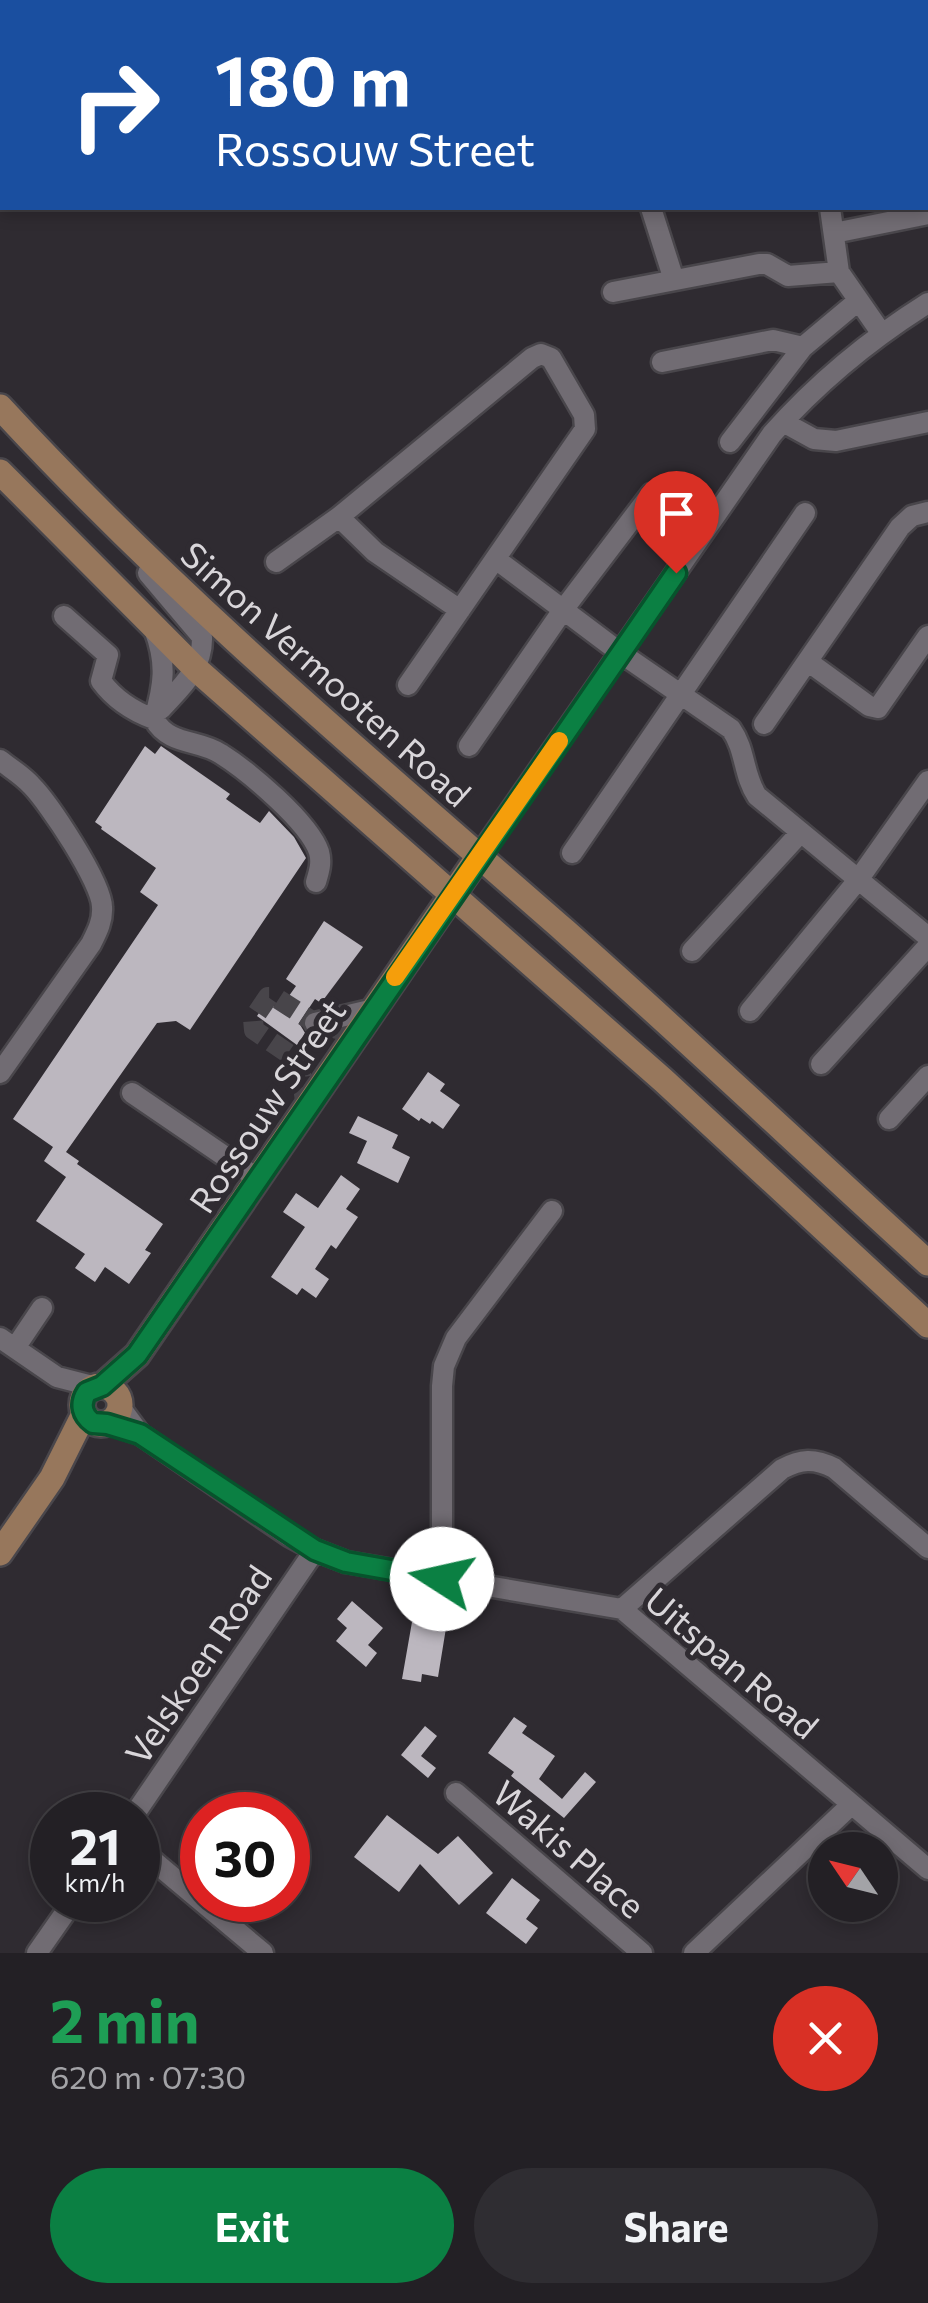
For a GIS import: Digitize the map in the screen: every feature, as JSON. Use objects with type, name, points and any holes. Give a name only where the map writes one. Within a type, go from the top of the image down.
[{"type":"main road","name":"Simon Vermooten Road","points":[[0,407],[78,492],[245,649],[660,1015],[899,1237],[928,1259]]},
{"type":"main road","points":[[0,472],[196,669],[663,1080],[928,1325]]},
{"type":"main road","name":"Rossouw Street","points":[[0,1553],[480,856]]},
{"type":"street","points":[[652,210],[674,280]]},
{"type":"street","points":[[830,210],[838,272],[882,334]]},
{"type":"street","points":[[834,233],[928,214]]},
{"type":"street","points":[[613,292],[759,264],[788,276],[838,272]]},
{"type":"street","points":[[730,442],[803,347],[858,301]]},
{"type":"street","points":[[480,856],[733,488],[783,422],[840,366],[928,303]]},
{"type":"street","points":[[662,362],[773,340],[803,347]]},
{"type":"street","points":[[276,562],[339,516],[532,358],[547,355],[584,415],[585,429],[408,684]]},
{"type":"street","points":[[783,422],[814,439],[836,441],[928,422]]},
{"type":"street","points":[[78,492],[199,629],[203,650],[196,669],[154,718]]},
{"type":"street","points":[[470,746],[563,610],[651,494]]},
{"type":"street","points":[[572,853],[806,512]]},
{"type":"street","points":[[764,724],[810,663],[900,527],[912,516],[928,512]]},
{"type":"street","points":[[339,516],[375,552],[460,610]]},
{"type":"street","points":[[497,560],[731,730],[740,743],[749,783],[758,796],[928,938]]},
{"type":"street","points":[[64,616],[108,655],[101,681],[108,692],[134,712],[154,718]]},
{"type":"street","points":[[154,628],[165,674],[154,718],[156,725],[178,741],[220,753],[283,806],[315,842],[321,856],[316,882]]},
{"type":"street","points":[[810,663],[869,706],[878,708],[928,636]]},
{"type":"street","points":[[0,760],[42,796],[97,886],[103,904],[101,924],[91,944],[0,1073]]},
{"type":"street","points":[[750,1012],[858,880],[928,781]]},
{"type":"street","points":[[692,951],[801,832]]},
{"type":"street","points":[[822,1064],[928,946]]},
{"type":"street","points":[[315,1023],[374,1009]]},
{"type":"street","points":[[889,1119],[928,1076]]},
{"type":"street","points":[[132,1094],[258,1179]]},
{"type":"street","points":[[442,1579],[444,1366],[456,1338],[552,1211]]},
{"type":"street","points":[[7,1343],[42,1308]]},
{"type":"street","name":"Uitspan Road","points":[[7,1343],[315,1550],[346,1562],[622,1609],[928,1869]]},
{"type":"street","points":[[622,1609],[782,1468],[796,1461],[811,1460],[834,1468],[928,1548]]},
{"type":"street","name":"Velskoen Road","points":[[150,1792],[315,1550]]},
{"type":"street","name":"Wakis Place","points":[[456,1793],[642,1953]]},
{"type":"street","points":[[694,1953],[851,1805]]},
{"type":"street","points":[[160,1867],[262,1953]]},
{"type":"street","points":[[36,1953],[58,1922]]},
{"type":"building","points":[[145,746],[155,754],[161,746],[230,794],[226,799],[260,823],[269,811],[294,837],[306,858],[190,1030],[176,1021],[157,1023],[66,1152],[79,1161],[77,1164],[163,1224],[145,1250],[151,1253],[129,1284],[105,1267],[95,1282],[75,1268],[85,1254],[36,1221],[66,1177],[44,1161],[53,1147],[13,1119],[158,905],[140,892],[156,868],[95,822]]},
{"type":"building","points":[[324,921],[363,947],[321,1003],[315,999],[299,1023],[305,1033],[297,1045],[257,1016],[267,1001],[279,1010],[296,986],[286,979]]},
{"type":"building","points":[[428,1072],[445,1084],[440,1091],[460,1105],[443,1129],[432,1121],[419,1121],[402,1109]]},
{"type":"building","points":[[358,1116],[398,1135],[392,1148],[410,1157],[398,1183],[357,1163],[367,1141],[349,1133]]},
{"type":"building","points":[[341,1175],[360,1189],[346,1209],[358,1217],[336,1249],[331,1245],[315,1269],[329,1279],[316,1298],[302,1288],[297,1295],[271,1277],[305,1227],[283,1212],[296,1193],[318,1208]]},
{"type":"building","points":[[352,1601],[383,1628],[368,1645],[377,1653],[366,1667],[336,1641],[347,1628],[337,1619]]},
{"type":"building","points":[[412,1622],[446,1628],[438,1677],[422,1674],[421,1682],[402,1679]]},
{"type":"building","points":[[514,1717],[527,1726],[522,1733],[555,1756],[539,1779],[562,1799],[585,1772],[596,1782],[564,1818],[488,1753]]},
{"type":"building","points":[[425,1726],[437,1736],[421,1756],[436,1768],[428,1778],[401,1755]]},
{"type":"building","points":[[387,1815],[438,1854],[458,1836],[493,1873],[459,1905],[420,1864],[399,1892],[354,1857]]},
{"type":"building","points":[[512,1878],[540,1900],[526,1919],[538,1928],[526,1944],[486,1913]]},
{"type":"tunnel","points":[[306,1107],[299,1061],[254,1030],[253,1019],[268,997],[275,997],[315,1023],[349,1032],[351,1043]]},
{"type":"slow traffic","points":[[395,977],[559,741]]},
{"type":"route","points":[[442,1579],[346,1562],[315,1550],[140,1434],[93,1423],[84,1414],[82,1402],[87,1392],[102,1386],[137,1355],[676,573]]}]
